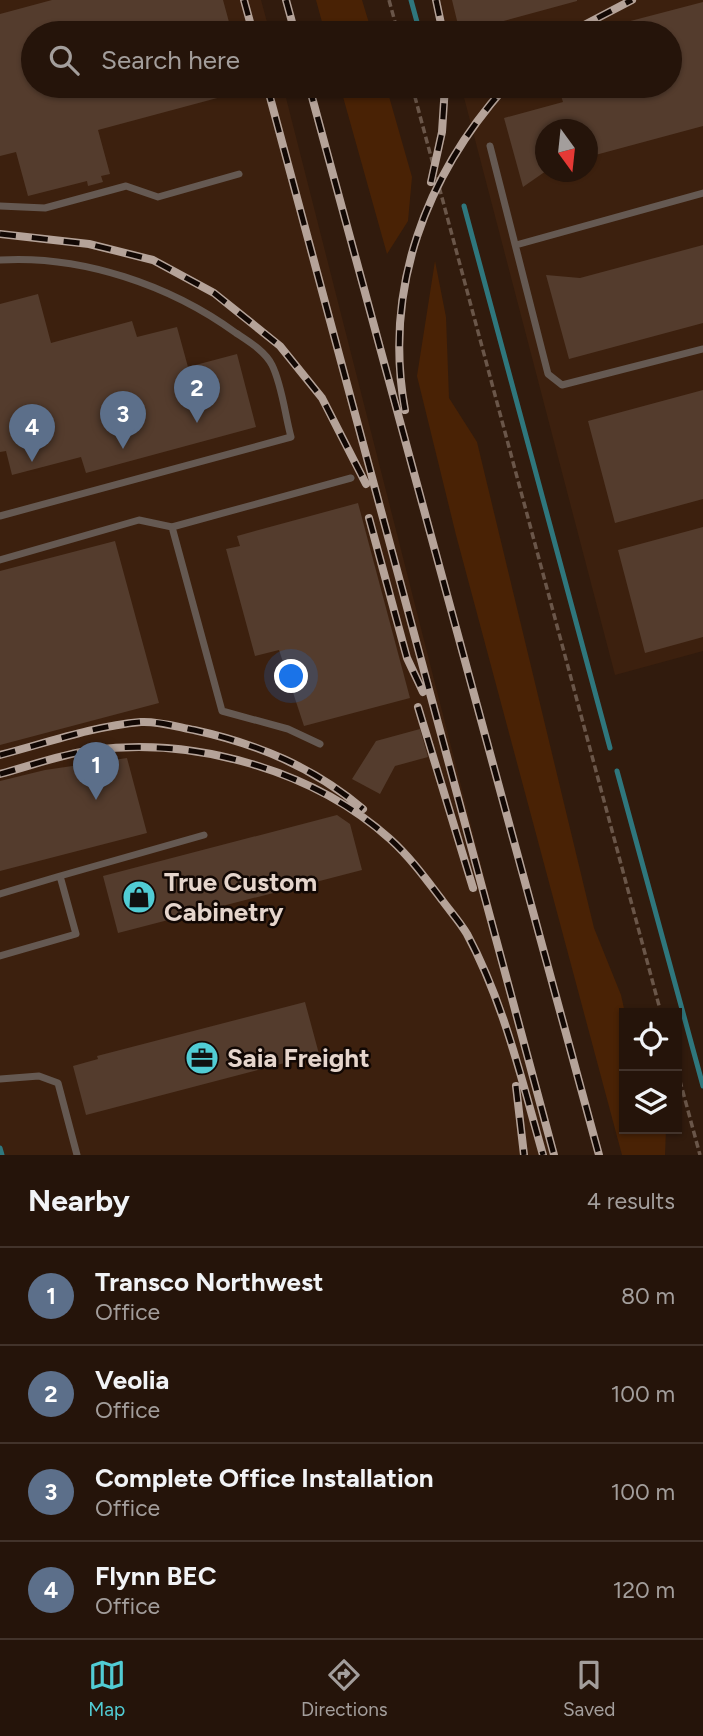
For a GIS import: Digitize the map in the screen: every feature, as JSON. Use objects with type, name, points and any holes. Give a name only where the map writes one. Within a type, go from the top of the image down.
[{"type":"lane","points":[[490,146],[548,374],[555,382],[562,385],[703,349]]},
{"type":"lane","points":[[0,206],[45,208],[126,186],[158,197],[239,174]]},
{"type":"lane","points":[[516,244],[703,193]]},
{"type":"lane","points":[[0,260],[26,258],[82,267],[134,280],[177,296],[219,320],[255,347],[271,364],[291,437],[0,516]]},
{"type":"lane","points":[[0,560],[139,520],[172,527],[351,478]]},
{"type":"lane","points":[[172,527],[222,711],[288,729],[320,744]]},
{"type":"lane","points":[[0,894],[204,835]]},
{"type":"lane","points":[[0,956],[76,934],[60,876]]},
{"type":"lane","points":[[0,1079],[39,1076],[58,1083],[77,1155]]},
{"type":"path","points":[[389,0],[395,21]]},
{"type":"path","points":[[415,98],[661,1008]]},
{"type":"path","points":[[677,1071],[700,1155]]},
{"type":"shaded area","points":[[0,0],[261,0],[267,21],[21,21],[21,98],[286,98],[555,1155],[0,1155]]},
{"type":"shaded area","points":[[316,0],[362,0],[368,21],[322,21]]},
{"type":"shaded area","points":[[437,0],[703,0],[703,651],[615,675],[464,98],[682,98],[682,21],[443,21]]},
{"type":"shaded area","points":[[343,98],[389,98],[412,177],[408,221],[387,254]]},
{"type":"shaded area","points":[[435,261],[446,317],[449,398],[477,442],[594,928],[624,1008],[619,1008],[619,1134],[666,1134],[665,1155],[622,1155],[456,535],[417,376]]},
{"type":"building","points":[[52,0],[223,0],[229,21],[21,21],[21,98],[217,98],[98,130],[110,174],[101,176],[103,182],[88,186],[87,181],[28,196],[16,152],[0,156],[0,14]]},
{"type":"building","points":[[452,0],[577,0],[504,21],[457,21]]},
{"type":"building","points":[[703,2],[703,126],[598,154],[598,119],[535,119],[535,179],[523,187],[504,118],[563,102],[562,98],[682,98],[682,21],[630,21]]},
{"type":"building","points":[[703,245],[703,323],[569,359],[546,275],[580,278]]},
{"type":"building","points":[[38,294],[51,343],[132,321],[137,337],[177,327],[188,367],[237,354],[256,427],[86,473],[81,457],[12,475],[6,451],[0,452],[0,304]]},
{"type":"building","points":[[703,390],[703,499],[615,523],[588,421]]},
{"type":"building","points":[[358,503],[410,698],[304,726],[279,650],[255,656],[226,549],[240,546],[237,536]]},
{"type":"building","points":[[703,527],[703,637],[645,653],[618,550]]},
{"type":"building","points":[[115,541],[159,703],[0,745],[0,571]]},
{"type":"building","points":[[420,729],[428,757],[395,766],[380,794],[352,779],[376,741]]},
{"type":"building","points":[[127,758],[147,833],[0,871],[0,781],[45,770]]},
{"type":"building","points":[[337,815],[350,824],[362,870],[118,933],[103,876]]},
{"type":"building","name":"Saia Freight","points":[[305,1002],[319,1054],[86,1115],[73,1066],[98,1059],[97,1056]]},
{"type":"waterway","points":[[411,0],[417,21]]},
{"type":"waterway","points":[[464,206],[610,748]]},
{"type":"waterway","points":[[617,771],[703,1086]]},
{"type":"waterway","points":[[0,1148],[2,1155]]},
{"type":"railway","points":[[244,0],[250,21]]},
{"type":"railway","points":[[286,0],[292,21]]},
{"type":"railway","points":[[436,0],[440,21]]},
{"type":"railway","points":[[592,21],[632,0]]},
{"type":"railway","points":[[270,98],[554,1155]]},
{"type":"railway","points":[[312,98],[599,1155]]},
{"type":"railway","points":[[431,182],[442,132],[444,98]]},
{"type":"railway","points":[[405,410],[400,365],[400,321],[406,278],[417,236],[453,157],[496,98]]},
{"type":"railway","points":[[0,234],[89,244],[153,260],[214,293],[280,346],[322,398],[366,484]]},
{"type":"railway","points":[[369,518],[407,658],[423,692]]},
{"type":"railway","points":[[418,707],[473,888]]},
{"type":"railway","points":[[0,755],[106,727],[141,722],[161,723],[240,742],[284,759],[324,781],[363,809]]},
{"type":"railway","points":[[0,774],[93,750],[132,747],[172,749],[211,754],[289,777],[325,794],[359,815],[404,853],[467,934],[502,1015],[543,1155]]},
{"type":"railway","points":[[516,1086],[524,1155]]},
{"type":"place","name":"Veolia","points":[[197,423]]},
{"type":"place","name":"Complete Office Installation","points":[[123,449]]},
{"type":"place","name":"Flynn BEC","points":[[32,462]]},
{"type":"place","name":"Transco Northwest","points":[[96,800]]},
{"type":"place","name":"True Custom Cabinetry","points":[[139,897]]},
{"type":"place","name":"Saia Freight","points":[[202,1058]]}]
